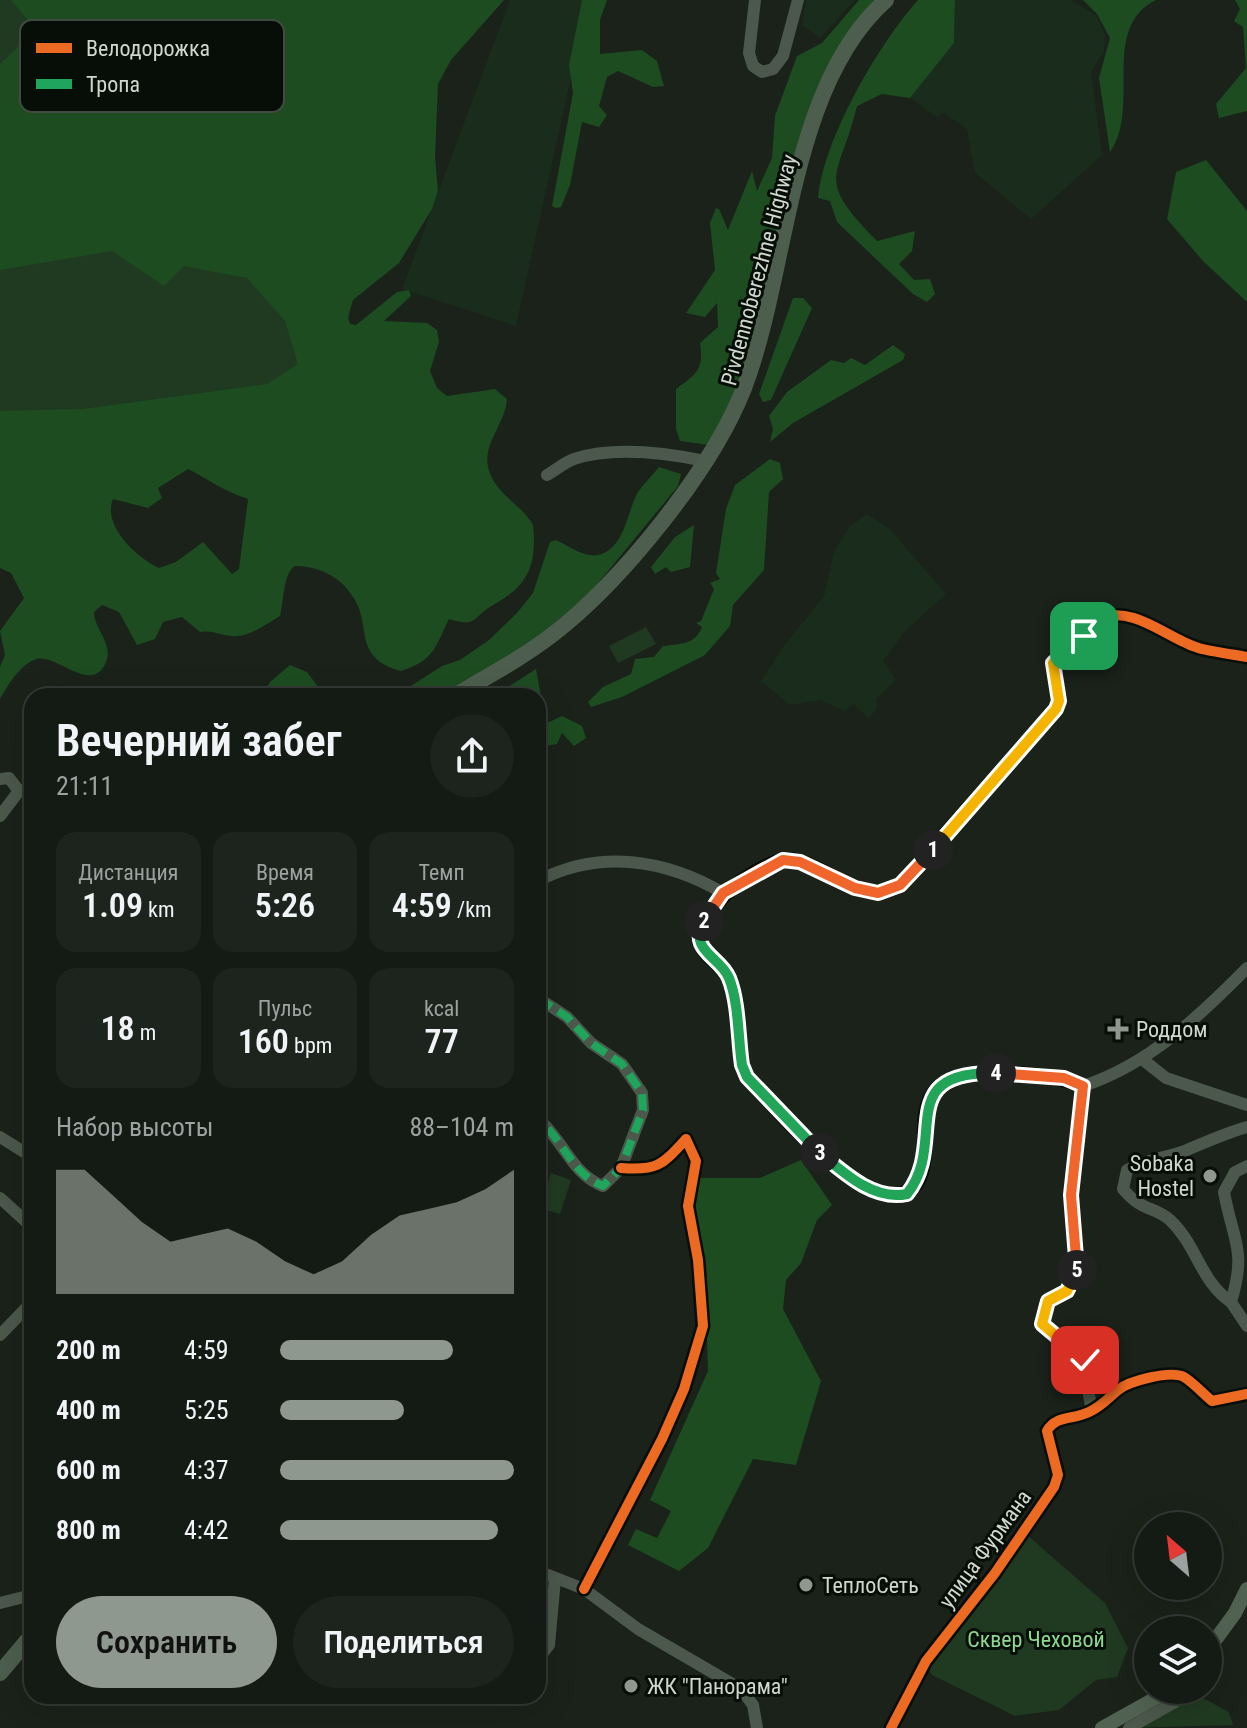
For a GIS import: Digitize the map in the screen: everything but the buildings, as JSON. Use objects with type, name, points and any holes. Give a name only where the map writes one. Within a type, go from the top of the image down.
[{"type":"highway","name":"Pivdennoberezhne Highway","points":[[481,688],[560,639],[587,616],[638,563],[722,451],[747,404],[824,113],[854,52],[890,2]]},
{"type":"highway","name":"Pivdennoberezhne Highway","points":[[467,688],[551,636],[579,612],[623,566],[705,461],[745,386],[771,294],[804,148],[824,89],[850,45],[890,2]]},
{"type":"highway","points":[[0,1673],[24,1644]]},
{"type":"highway","points":[[0,1685],[24,1656]]},
{"type":"main road","points":[[1222,1631],[1247,1589]]},
{"type":"main road","points":[[1102,1728],[1149,1704]]},
{"type":"street","points":[[755,0],[749,53],[753,66],[762,72],[773,69],[783,56],[798,0]]},
{"type":"street","points":[[547,475],[574,459],[614,455],[668,453],[705,461]]},
{"type":"street","points":[[1247,657],[1188,645],[1153,624],[1125,615],[1098,618],[1084,636],[1053,663],[1059,701],[1056,709],[900,885],[890,891],[866,893],[791,860],[775,863],[723,893],[701,927],[699,939],[703,950],[730,979],[742,1065],[747,1077],[817,1150],[846,1174],[876,1191],[895,1196],[907,1194],[920,1176],[926,1138],[926,1110],[936,1089],[967,1073],[1064,1078],[1083,1086],[1142,1059],[1214,1001],[1247,968]]},
{"type":"street","points":[[0,779],[9,778],[24,789]]},
{"type":"street","points":[[0,816],[24,791]]},
{"type":"street","points":[[546,878],[570,867],[613,860],[666,868],[723,893]]},
{"type":"street","points":[[546,1003],[567,1017],[591,1043],[622,1064],[637,1082],[643,1110],[621,1168],[603,1186],[589,1181],[546,1125]]},
{"type":"street","points":[[1142,1059],[1177,1083],[1247,1105]]},
{"type":"street","points":[[1083,1086],[1071,1195],[1075,1221],[1073,1245],[1078,1265],[1067,1291],[1048,1301],[1042,1324],[1048,1332],[1081,1353],[1092,1411],[1120,1388],[1177,1375],[1215,1401],[1247,1394]]},
{"type":"street","points":[[1247,1127],[1209,1138],[1186,1150],[1148,1158],[1127,1170],[1123,1189],[1136,1205],[1168,1218],[1194,1250],[1205,1278],[1231,1302],[1247,1326]]},
{"type":"street","points":[[0,1137],[24,1152]]},
{"type":"street","points":[[584,1589],[662,1439],[684,1389],[703,1326],[698,1260],[688,1206],[696,1161],[686,1139],[662,1165],[648,1170],[621,1168]]},
{"type":"street","points":[[1231,1302],[1240,1275],[1242,1250],[1224,1192],[1235,1172],[1247,1166]]},
{"type":"street","points":[[0,1198],[24,1220]]},
{"type":"street","points":[[0,1335],[24,1310]]},
{"type":"street","name":"улица Фурмана","points":[[891,1728],[926,1661],[995,1573],[1054,1487],[1058,1475],[1047,1431],[1051,1424],[1092,1411]]},
{"type":"street","points":[[546,1575],[584,1589],[638,1629],[741,1689],[753,1705],[757,1728]]},
{"type":"street","points":[[546,1649],[549,1645],[555,1579]]},
{"type":"street","points":[[0,1603],[24,1597]]},
{"type":"street","points":[[1129,1728],[1171,1704]]},
{"type":"shaded area","points":[[510,0],[588,0],[516,326],[402,289]]},
{"type":"shaded area","points":[[806,0],[855,0],[820,38],[802,25]]},
{"type":"shaded area","points":[[955,0],[1071,0],[1097,16],[1105,35],[1104,52],[1091,72],[1102,155],[1031,219],[975,173],[967,129],[944,113],[937,117],[910,98],[954,43]]},
{"type":"shaded area","points":[[867,514],[890,529],[946,594],[905,631],[883,661],[896,680],[876,699],[877,708],[869,719],[854,704],[844,711],[820,700],[790,705],[761,681],[786,643],[824,596],[834,552],[849,527]]},
{"type":"green space","points":[[0,0],[410,0],[337,375],[81,409],[0,462]]},
{"type":"green space","points":[[11,0],[504,0],[451,60],[438,84],[435,157],[438,191],[432,209],[399,263],[353,300],[348,318],[350,324],[356,325],[397,292],[409,290],[411,296],[384,321],[427,323],[437,330],[439,342],[430,371],[437,388],[447,396],[495,389],[507,399],[487,460],[495,483],[533,525],[531,563],[528,573],[515,590],[470,622],[449,619],[437,645],[427,657],[401,671],[375,658],[366,640],[359,608],[342,583],[312,568],[295,566],[291,570],[280,616],[245,635],[200,632],[182,617],[163,622],[155,639],[137,645],[119,612],[102,605],[94,612],[108,653],[101,670],[94,675],[85,675],[55,662],[37,659],[20,670],[0,699],[0,667],[5,655],[0,631],[24,598],[11,573],[0,568],[0,411],[81,409],[267,384],[298,364],[285,321],[247,278],[184,266],[164,286],[112,251],[0,270],[0,64],[20,45],[20,112],[284,112],[284,20],[28,20]],"holes":[[[188,469],[248,499],[239,569],[232,574],[203,542],[176,562],[159,568],[132,549],[112,520],[113,499],[148,508],[162,498],[158,488]]]},
{"type":"green space","points":[[582,0],[607,0],[600,20],[600,54],[642,50],[657,61],[664,86],[653,87],[618,71],[607,77],[599,106],[607,115],[599,127],[582,122],[570,185],[561,207],[556,208],[552,206],[573,93],[569,65]]},
{"type":"green space","points":[[859,0],[874,0],[819,91],[746,385],[716,446],[680,441],[676,429],[676,389],[697,370],[701,359],[700,343],[718,327],[717,303],[705,317],[686,313],[715,270],[710,223],[716,208],[728,230],[752,171],[757,191],[772,158],[775,116],[797,56],[822,43]]},
{"type":"green space","points":[[918,0],[955,0],[954,43],[910,98],[882,94],[857,106],[836,177],[844,203],[877,241],[915,231],[912,251],[899,264],[914,280],[930,279],[935,294],[927,302],[913,294],[837,222],[830,201],[818,198],[831,148],[855,93],[886,41]]},
{"type":"green space","points":[[1083,0],[1156,0],[1139,13],[1129,29],[1125,49],[1123,114],[1119,134],[1110,152],[1099,78],[1110,38],[1097,14]]},
{"type":"green space","points":[[1235,0],[1247,0],[1247,111],[1219,118],[1216,104],[1246,68],[1243,27],[1234,21],[1240,9]]},
{"type":"green space","points":[[1206,160],[1247,211],[1247,302],[1203,261],[1167,219],[1176,172]]},
{"type":"green space","points":[[793,298],[803,298],[812,308],[771,400],[763,402],[759,394]]},
{"type":"green space","points":[[893,345],[905,354],[903,360],[793,423],[770,442],[773,429],[769,416],[787,392],[831,360],[844,363],[851,358],[865,365]]},
{"type":"green space","points":[[770,459],[780,463],[783,479],[769,492],[764,570],[733,605],[730,626],[705,655],[622,697],[591,707],[588,702],[603,687],[631,674],[635,659],[654,657],[663,646],[686,642],[699,633],[702,627],[696,623],[701,621],[714,589],[710,583],[720,579],[716,573],[726,509],[735,485]]},
{"type":"green space","points":[[659,467],[681,474],[678,486],[590,593],[518,654],[459,688],[408,688],[442,666],[460,660],[489,640],[517,613],[533,593],[550,542],[556,540],[593,555],[607,551],[620,537],[638,492]]},
{"type":"green space","points":[[694,525],[690,567],[671,572],[666,567],[655,574],[651,567],[675,537]]},
{"type":"green space","points":[[646,627],[656,644],[618,663],[609,646]]},
{"type":"green space","points":[[290,665],[307,672],[319,688],[267,688]]},
{"type":"green space","points":[[536,669],[539,688],[506,688]]},
{"type":"green space","points":[[562,716],[582,726],[586,738],[574,746],[562,733],[557,744],[546,746],[546,724]]},
{"type":"green space","points":[[801,1160],[832,1205],[817,1220],[801,1263],[786,1280],[783,1309],[821,1381],[796,1465],[753,1459],[708,1548],[679,1571],[628,1545],[636,1529],[657,1538],[671,1511],[650,1500],[708,1371],[705,1271],[695,1203],[700,1178],[760,1178]]},
{"type":"green space","points":[[551,1173],[571,1180],[560,1214],[546,1210],[546,1189]]},
{"type":"green space","name":"Сквер Чеховой","points":[[1027,1535],[1105,1603],[1128,1648],[1117,1677],[1096,1680],[1059,1710],[1015,1716],[932,1675],[927,1666]]},
{"type":"green space","points":[[1170,1704],[1214,1704],[1229,1712],[1233,1725],[1124,1728]]},
{"type":"marked path","points":[[546,1003],[567,1017],[591,1043],[622,1064],[642,1093],[643,1110],[621,1168],[603,1186],[583,1174],[546,1126]]},
{"type":"cycle path","points":[[1083,1086],[1051,1077],[1008,1073],[986,1073],[949,1081],[930,1098],[920,1177],[905,1193],[884,1193],[858,1181],[831,1162],[779,1113],[747,1077],[742,1065],[733,990],[727,974],[701,944],[703,925],[710,912],[736,885],[751,874],[781,861],[807,864],[846,884],[871,892],[900,885],[1056,709],[1059,701],[1053,663],[1084,636],[1098,618],[1122,615],[1154,626],[1193,646],[1247,657]]},
{"type":"cycle path","points":[[584,1589],[662,1439],[684,1389],[703,1326],[698,1260],[688,1206],[696,1161],[686,1139],[658,1164],[621,1168]]},
{"type":"cycle path","points":[[891,1728],[926,1661],[995,1573],[1054,1487],[1058,1475],[1047,1431],[1055,1422],[1094,1410],[1123,1387],[1160,1376],[1184,1377],[1212,1401],[1247,1394]]},
{"type":"place","name":"Роддом","points":[[1118,1029]]},
{"type":"place","name":"Sobaka Hostel","points":[[1210,1176]]},
{"type":"place","name":"ТеплоСеть","points":[[806,1585]]},
{"type":"place","name":"ЖК \"Панорама\"","points":[[631,1686]]},
{"type":"route","points":[[1084,636],[1053,663],[1059,701],[1056,709],[900,885],[890,891],[866,893],[800,862],[783,860],[723,893],[707,915],[699,939],[703,950],[730,979],[742,1065],[747,1077],[817,1150],[846,1174],[876,1191],[895,1196],[907,1194],[920,1176],[926,1138],[926,1110],[936,1089],[967,1073],[1064,1078],[1083,1086],[1071,1195],[1075,1221],[1073,1245],[1078,1265],[1067,1291],[1048,1301],[1042,1324],[1048,1332],[1081,1353],[1085,1360]]}]
